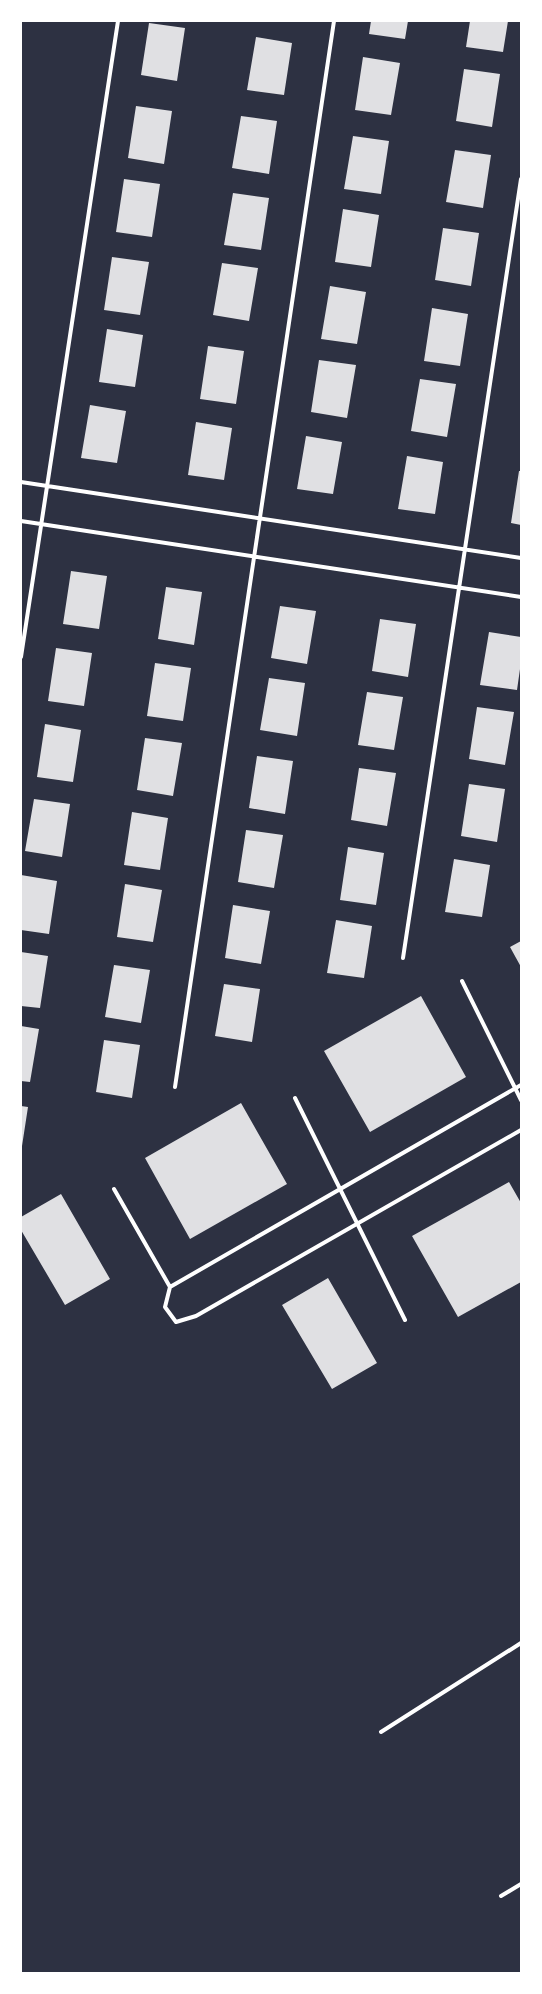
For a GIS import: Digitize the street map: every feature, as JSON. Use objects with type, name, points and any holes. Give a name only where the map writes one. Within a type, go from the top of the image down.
[{"type":"street","points":[[21,657],[118,21]]},
{"type":"street","points":[[175,1087],[334,21]]},
{"type":"street","points":[[403,958],[521,179]]},
{"type":"street","points":[[21,482],[521,558]]},
{"type":"street","points":[[21,521],[521,597]]},
{"type":"street","points":[[462,981],[521,1100]]},
{"type":"street","points":[[170,1287],[521,1085]]},
{"type":"street","points":[[295,1098],[405,1320]]},
{"type":"street","points":[[114,1190],[170,1287],[165,1306],[176,1322],[196,1316],[521,1130]]},
{"type":"street","points":[[381,1732],[521,1643]]},
{"type":"street","points":[[501,1896],[521,1884]]},
{"type":"building","points":[[371,21],[408,21],[405,39],[369,34]]},
{"type":"building","points":[[470,21],[508,21],[503,52],[466,47]]},
{"type":"building","points":[[149,23],[185,28],[177,81],[141,75]]},
{"type":"building","points":[[256,37],[292,43],[284,95],[247,90]]},
{"type":"building","points":[[363,57],[400,63],[391,115],[355,110]]},
{"type":"building","points":[[464,69],[500,74],[492,127],[456,121]]},
{"type":"building","points":[[136,106],[172,111],[164,164],[128,158]]},
{"type":"building","points":[[241,116],[277,121],[269,174],[232,168]]},
{"type":"building","points":[[353,136],[389,141],[381,194],[344,189]]},
{"type":"building","points":[[455,150],[491,155],[483,208],[446,202]]},
{"type":"building","points":[[124,179],[160,184],[152,237],[116,232]]},
{"type":"building","points":[[233,193],[269,198],[261,250],[224,245]]},
{"type":"building","points":[[343,209],[379,215],[371,267],[335,262]]},
{"type":"building","points":[[443,228],[479,233],[471,286],[435,280]]},
{"type":"building","points":[[112,257],[149,262],[140,315],[104,310]]},
{"type":"building","points":[[222,263],[258,268],[249,321],[213,315]]},
{"type":"building","points":[[330,286],[366,292],[357,344],[321,339]]},
{"type":"building","points":[[432,308],[468,314],[460,366],[424,361]]},
{"type":"building","points":[[107,329],[143,335],[135,387],[99,382]]},
{"type":"building","points":[[208,346],[244,351],[236,404],[200,399]]},
{"type":"building","points":[[319,360],[356,365],[347,418],[311,412]]},
{"type":"building","points":[[420,379],[456,384],[447,437],[411,431]]},
{"type":"building","points":[[90,405],[126,411],[117,463],[81,458]]},
{"type":"building","points":[[196,422],[232,428],[224,480],[188,475]]},
{"type":"building","points":[[306,436],[342,442],[333,494],[297,489]]},
{"type":"building","points":[[407,456],[443,462],[435,514],[398,509]]},
{"type":"building","points":[[519,471],[521,471],[521,525],[511,523]]},
{"type":"building","points":[[71,571],[107,576],[99,629],[63,624]]},
{"type":"building","points":[[166,587],[202,592],[194,645],[158,639]]},
{"type":"building","points":[[280,606],[316,611],[307,664],[271,658]]},
{"type":"building","points":[[380,619],[416,624],[408,677],[372,671]]},
{"type":"building","points":[[489,632],[521,637],[521,662],[517,690],[480,685]]},
{"type":"building","points":[[56,648],[92,653],[84,706],[48,701]]},
{"type":"building","points":[[155,663],[191,668],[183,721],[147,716]]},
{"type":"building","points":[[269,678],[305,683],[297,736],[260,730]]},
{"type":"building","points":[[367,692],[403,697],[394,750],[358,745]]},
{"type":"building","points":[[477,707],[514,712],[505,765],[469,759]]},
{"type":"building","points":[[45,724],[81,730],[73,782],[37,777]]},
{"type":"building","points":[[145,738],[182,743],[173,796],[137,790]]},
{"type":"building","points":[[257,756],[293,761],[285,814],[249,808]]},
{"type":"building","points":[[359,768],[396,773],[387,826],[351,820]]},
{"type":"building","points":[[469,784],[505,789],[497,842],[461,836]]},
{"type":"building","points":[[34,799],[70,804],[62,857],[25,851]]},
{"type":"building","points":[[132,812],[168,818],[160,870],[124,865]]},
{"type":"building","points":[[246,830],[283,835],[274,888],[238,882]]},
{"type":"building","points":[[348,847],[384,853],[376,905],[340,900]]},
{"type":"building","points":[[454,859],[490,865],[482,917],[445,912]]},
{"type":"building","points":[[21,875],[57,881],[49,934],[21,930]]},
{"type":"building","points":[[125,884],[162,890],[153,942],[117,937]]},
{"type":"building","points":[[233,905],[270,911],[261,964],[225,958]]},
{"type":"building","points":[[336,920],[372,926],[364,978],[327,973]]},
{"type":"building","points":[[521,941],[521,967],[510,947]]},
{"type":"building","points":[[21,952],[48,956],[40,1008],[21,1006]]},
{"type":"building","points":[[114,965],[150,970],[141,1023],[105,1017]]},
{"type":"building","points":[[224,984],[260,989],[252,1042],[215,1036]]},
{"type":"building","points":[[421,996],[466,1077],[370,1132],[324,1051]]},
{"type":"building","points":[[21,1026],[39,1029],[30,1082],[21,1081]]},
{"type":"building","points":[[104,1040],[140,1045],[132,1098],[96,1092]]},
{"type":"building","points":[[241,1103],[287,1184],[190,1239],[145,1158]]},
{"type":"building","points":[[21,1106],[28,1107],[22,1146],[21,1146]]},
{"type":"building","points":[[509,1182],[521,1203],[521,1282],[458,1317],[412,1236]]},
{"type":"building","points":[[61,1194],[110,1279],[65,1305],[21,1230],[21,1217]]},
{"type":"building","points":[[328,1278],[377,1363],[332,1389],[282,1305]]}]
